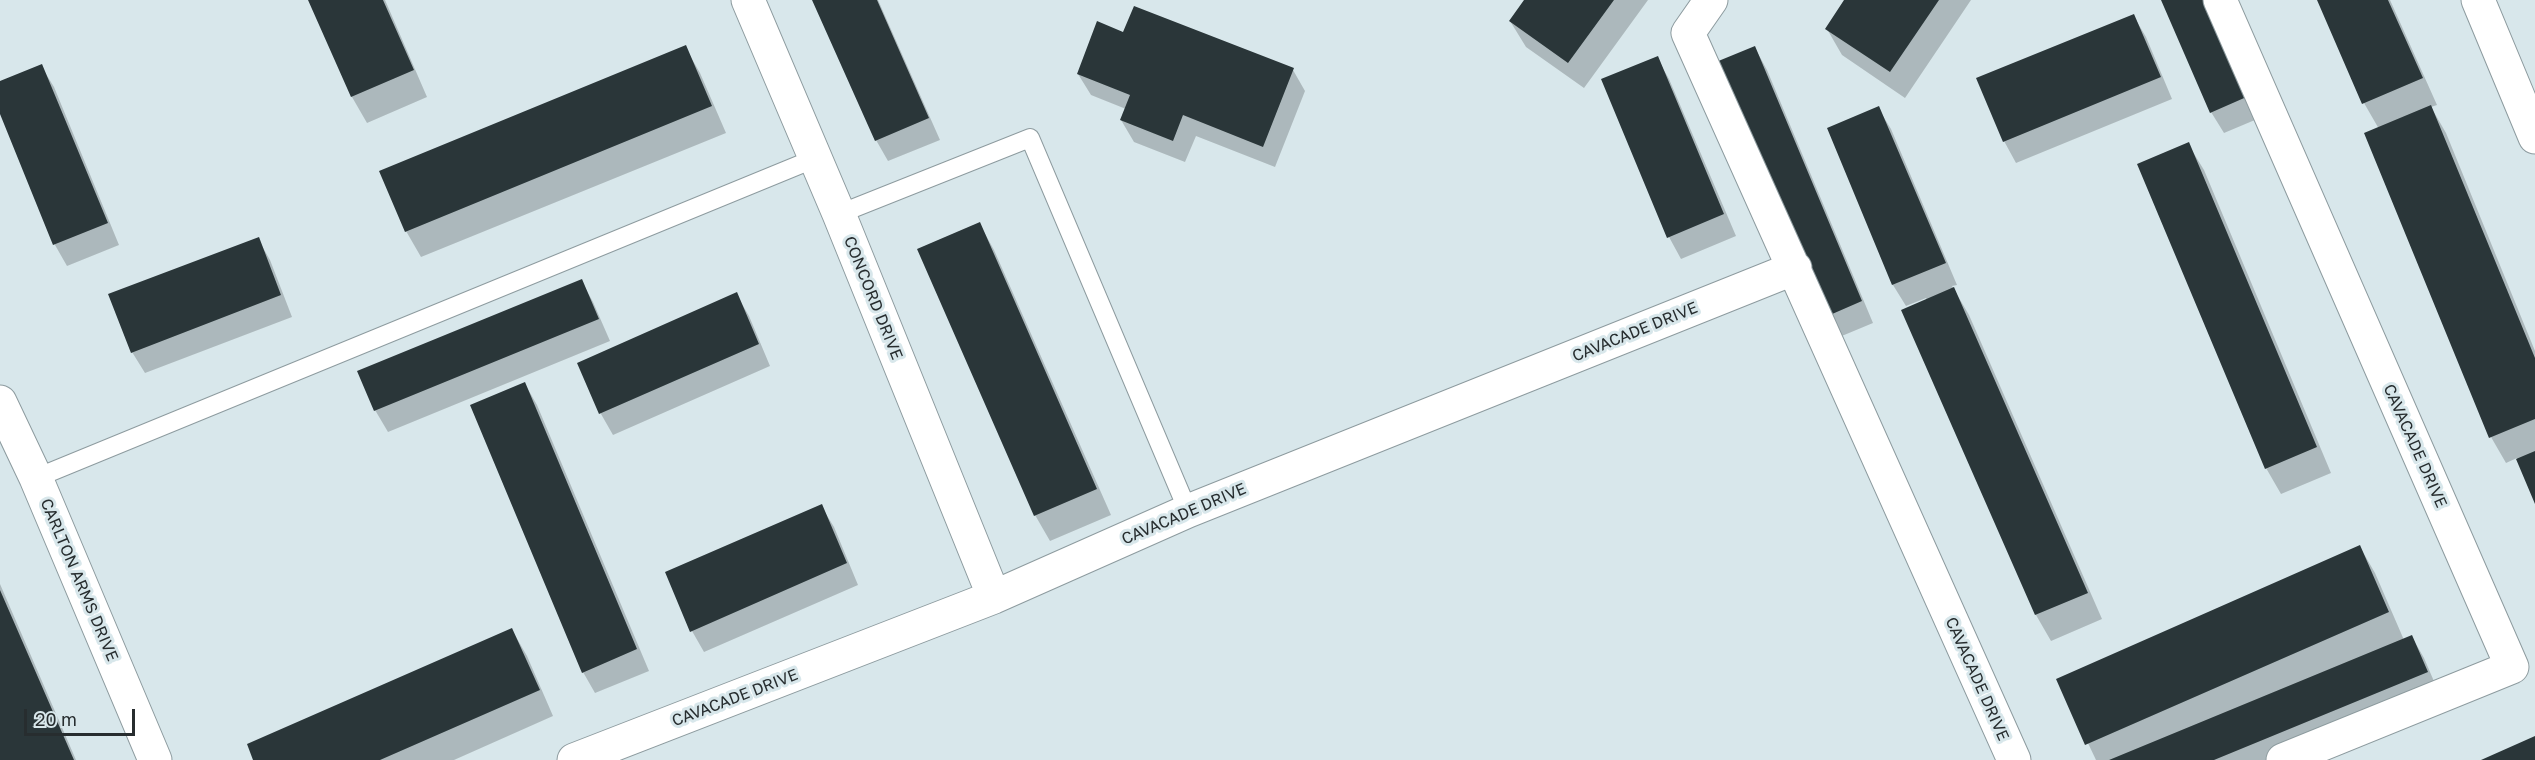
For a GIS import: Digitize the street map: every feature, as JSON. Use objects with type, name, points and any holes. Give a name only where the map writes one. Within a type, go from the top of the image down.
[{"type":"street","name":"CONCORD DRIVE","points":[[748,0],[816,158],[994,597]]},
{"type":"street","name":"CAVACADE DRIVE","points":[[1711,0],[1688,33],[2014,760]]},
{"type":"street","name":"CAVACADE DRIVE","points":[[2220,0],[2512,667],[2283,760]]},
{"type":"street","points":[[2478,0],[2535,137]]},
{"type":"street","name":"CAVACADE DRIVE","points":[[574,760],[994,597],[1188,511],[1794,268]]},
{"type":"street","name":"CARLTON ARMS DRIVE","points":[[0,402],[36,478],[154,760]]},
{"type":"lane","points":[[839,214],[1030,138],[1188,511]]},
{"type":"lane","points":[[36,478],[816,158]]},
{"type":"building","points":[[308,0],[383,0],[414,70],[351,97]]},
{"type":"building","points":[[812,0],[877,0],[929,118],[875,141]]},
{"type":"building","points":[[1524,0],[1614,0],[1568,63],[1509,21]]},
{"type":"building","points":[[1844,0],[1939,0],[1890,72],[1825,29]]},
{"type":"building","points":[[2161,0],[2209,0],[2251,95],[2210,113]]},
{"type":"building","points":[[2317,0],[2388,0],[2423,78],[2362,104]]},
{"type":"building","points":[[1134,6],[1294,68],[1263,147],[1183,115],[1173,141],[1120,120],[1130,95],[1077,74],[1097,21],[1123,32]]},
{"type":"building","points":[[2134,14],[2161,77],[2003,142],[1976,78]]},
{"type":"building","points":[[686,45],[712,106],[405,232],[379,171]]},
{"type":"building","points":[[1755,46],[1862,301],[1823,318],[1716,62]]},
{"type":"building","points":[[1658,56],[1724,214],[1667,238],[1601,79]]},
{"type":"building","points":[[42,64],[108,223],[53,245],[0,114],[0,81]]},
{"type":"building","points":[[2431,105],[2535,358],[2535,419],[2489,438],[2364,133]]},
{"type":"building","points":[[1879,106],[1946,263],[1892,285],[1827,128]]},
{"type":"building","points":[[2189,142],[2317,447],[2265,469],[2137,164]]},
{"type":"building","points":[[980,222],[1097,489],[1034,516],[917,249]]},
{"type":"building","points":[[259,237],[281,295],[131,353],[108,294]]},
{"type":"building","points":[[582,279],[599,319],[374,411],[357,371]]},
{"type":"building","points":[[1954,287],[2088,593],[2035,615],[1901,310]]},
{"type":"building","points":[[737,292],[759,344],[599,414],[577,363]]},
{"type":"building","points":[[525,382],[637,649],[582,673],[470,405]]},
{"type":"building","points":[[2535,451],[2535,504],[2516,459]]},
{"type":"building","points":[[822,504],[847,563],[690,632],[665,572]]},
{"type":"building","points":[[2360,545],[2389,612],[2085,745],[2056,679]]},
{"type":"building","points":[[0,590],[74,760],[0,760]]},
{"type":"building","points":[[512,628],[540,690],[380,760],[253,760],[247,744]]},
{"type":"building","points":[[2412,635],[2428,672],[2214,760],[2109,760]]},
{"type":"building","points":[[2535,736],[2535,760],[2481,760]]}]
